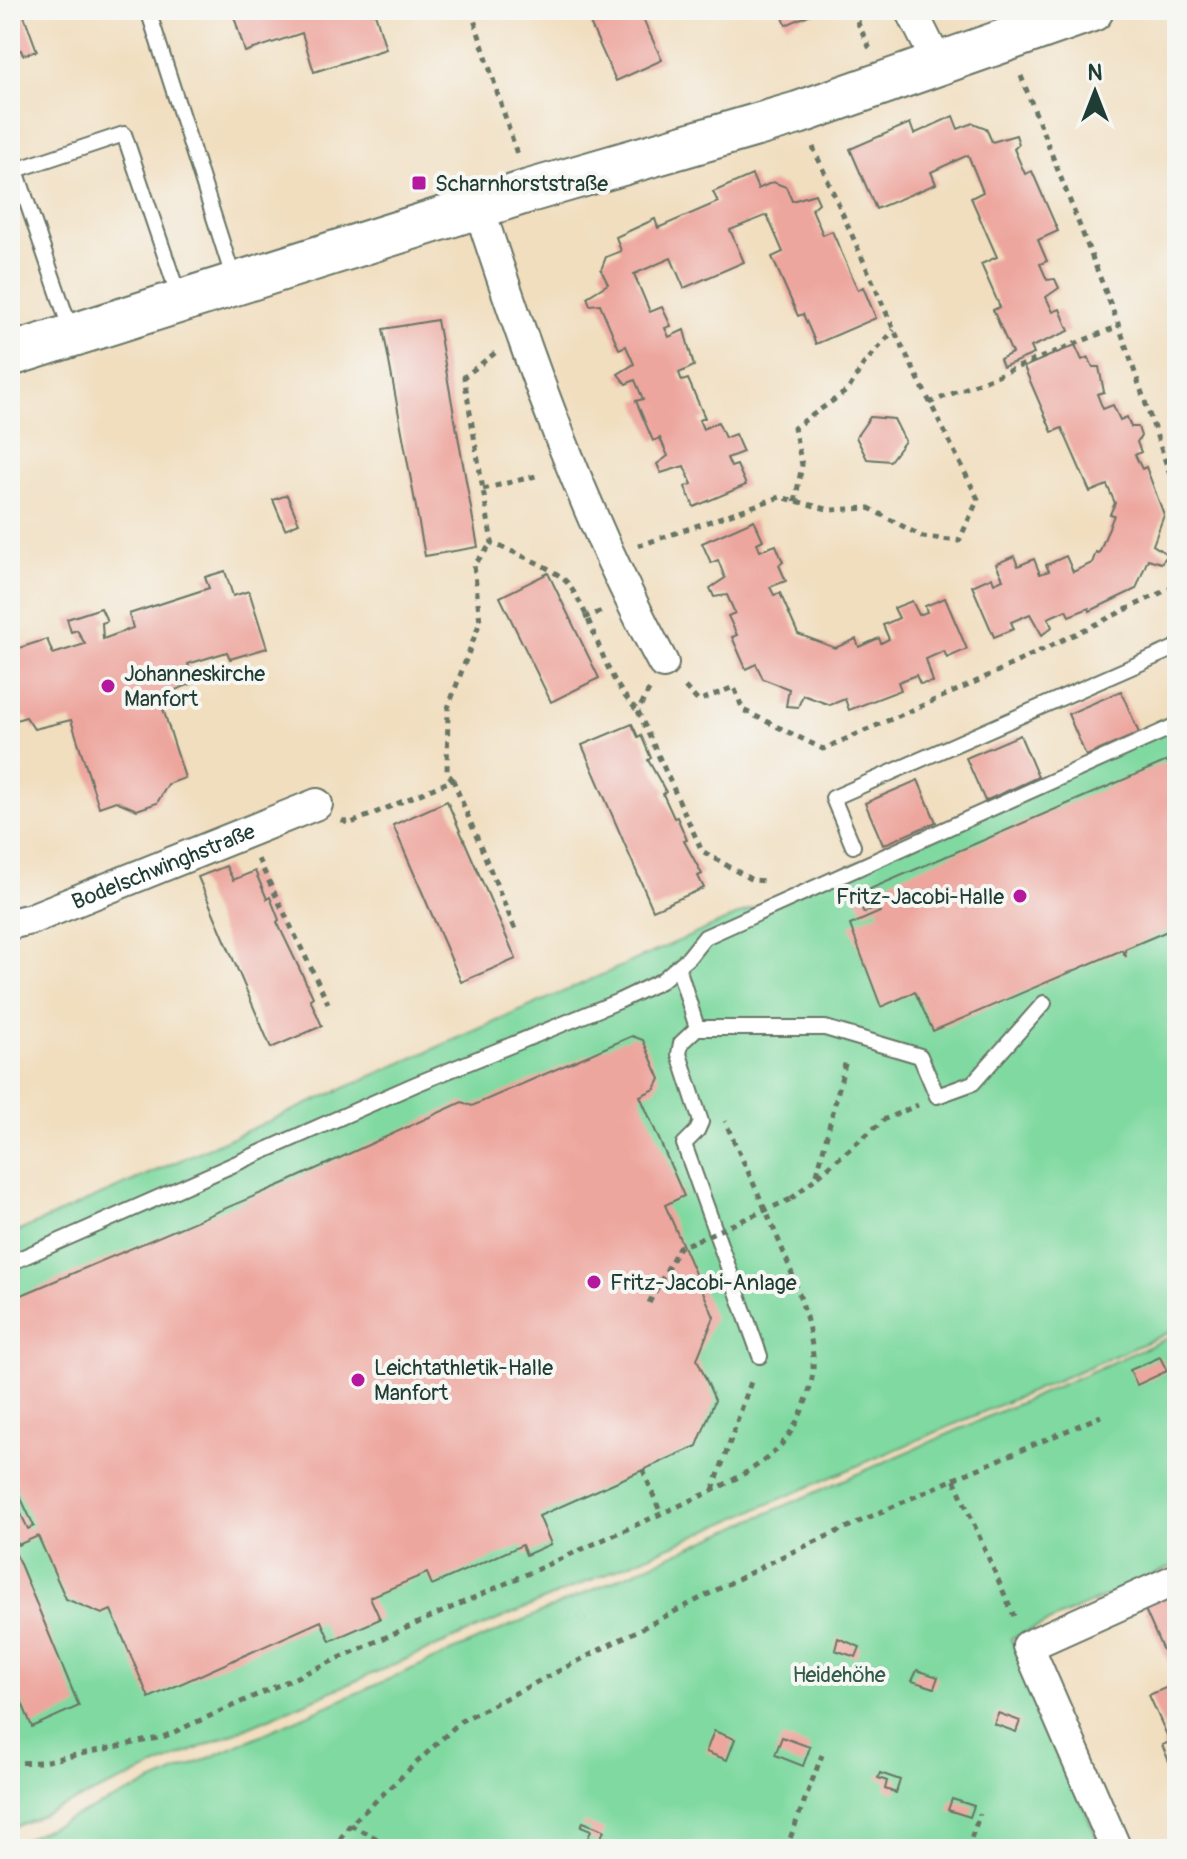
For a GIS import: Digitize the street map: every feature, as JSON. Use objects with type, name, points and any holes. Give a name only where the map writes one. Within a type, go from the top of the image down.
[{"type":"street","points":[[911,10],[938,64]]},
{"type":"street","points":[[10,355],[529,191],[798,113],[1092,10]]},
{"type":"street","points":[[479,208],[518,330],[630,602],[663,663]]},
{"type":"street","name":"Bodelschwinghstraße","points":[[10,924],[31,919],[317,804]]},
{"type":"street","points":[[1116,1849],[1028,1646],[1177,1579]]},
{"type":"lane","points":[[148,10],[236,285]]},
{"type":"lane","points":[[73,336],[16,170],[124,134],[181,303]]},
{"type":"lane","points":[[853,846],[833,798],[1177,647]]},
{"type":"lane","points":[[10,1263],[429,1078],[619,1001],[661,981],[705,937],[1177,725]]},
{"type":"lane","points":[[678,967],[697,1028]]},
{"type":"lane","points":[[760,1356],[684,1144],[701,1122],[679,1054],[681,1043],[697,1028],[825,1028],[920,1056],[937,1096],[973,1083],[1044,1003]]},
{"type":"path","points":[[471,10],[529,191]]},
{"type":"path","points":[[1006,38],[1119,326],[1177,495]]},
{"type":"path","points":[[611,555],[780,497],[831,510],[869,508],[923,537],[959,541],[978,499],[894,330],[798,113]]},
{"type":"path","points":[[929,403],[1119,326]]},
{"type":"path","points":[[515,929],[453,780],[447,773],[448,708],[480,622],[474,565],[492,543],[464,377],[483,365],[518,330]]},
{"type":"path","points":[[795,502],[802,465],[794,428],[848,390],[863,365],[894,330]]},
{"type":"path","points":[[483,489],[534,477],[573,463]]},
{"type":"path","points":[[492,543],[525,557],[568,583],[619,692],[638,711],[702,851],[752,880],[780,879]]},
{"type":"path","points":[[638,711],[663,663],[698,701],[734,687],[743,710],[823,749],[967,686],[1177,585]]},
{"type":"path","points":[[317,804],[349,824],[453,780]]},
{"type":"path","points":[[245,833],[328,1003]]},
{"type":"path","points":[[816,1177],[852,1036]]},
{"type":"path","points":[[10,1763],[42,1762],[163,1737],[712,1491],[746,1473],[780,1447],[799,1415],[814,1372],[812,1340],[801,1300],[720,1109]]},
{"type":"path","points":[[649,1303],[679,1247],[791,1199],[885,1119],[909,1109]]},
{"type":"path","points":[[712,1491],[760,1356]]},
{"type":"path","points":[[333,1849],[350,1825],[461,1721],[779,1558],[1101,1416]]},
{"type":"path","points":[[643,1470],[661,1514]]},
{"type":"path","points":[[954,1479],[1028,1646]]},
{"type":"path","points":[[786,1849],[822,1755]]},
{"type":"path","points":[[967,1849],[980,1814]]},
{"type":"path","points":[[350,1825],[398,1849]]},
{"type":"green space","name":"Fritz-Jacobi-Anlage","points":[[1177,722],[1177,1329],[10,1829],[10,1235]]},
{"type":"green space","name":"Heidehöhe","points":[[1170,1337],[1177,1353],[1177,1564],[1011,1639],[1102,1849],[10,1849],[10,1845]]},
{"type":"building","points":[[10,10],[22,10],[37,51],[23,55],[21,50],[10,53]]},
{"type":"building","points":[[232,10],[374,10],[386,49],[314,72],[302,33],[245,52]]},
{"type":"building","points":[[584,10],[639,10],[662,60],[616,81]]},
{"type":"building","points":[[780,10],[820,10],[786,25]]},
{"type":"building","points":[[953,116],[958,129],[973,123],[986,128],[992,142],[1016,135],[1019,144],[1014,149],[1025,174],[1032,171],[1058,231],[1038,240],[1047,261],[1040,264],[1047,280],[1055,279],[1059,288],[1046,297],[1053,312],[1060,309],[1069,331],[1031,347],[1034,354],[1003,367],[1000,359],[1012,353],[993,310],[1000,307],[981,264],[997,257],[971,198],[983,192],[968,155],[931,172],[936,184],[876,209],[850,149],[910,123],[914,134]]},
{"type":"building","points":[[752,175],[758,189],[773,182],[786,187],[792,201],[815,194],[819,203],[812,209],[823,235],[832,231],[858,290],[863,287],[876,318],[816,344],[803,314],[798,316],[772,257],[783,252],[767,215],[730,230],[744,262],[684,288],[671,258],[634,274],[650,312],[662,307],[671,326],[665,328],[669,337],[684,330],[694,366],[679,373],[682,381],[688,379],[705,418],[699,420],[703,429],[718,422],[725,438],[735,434],[743,452],[727,458],[731,467],[737,465],[746,485],[694,507],[685,487],[692,484],[684,466],[661,473],[657,464],[668,456],[660,438],[653,441],[636,401],[643,399],[635,380],[626,384],[618,374],[634,364],[626,346],[619,349],[600,304],[590,305],[587,297],[608,284],[601,270],[606,257],[621,251],[616,237],[655,219],[658,228],[718,202],[713,192]]},
{"type":"building","points":[[437,320],[478,547],[425,556],[383,329]]},
{"type":"building","points":[[1075,345],[1082,360],[1088,357],[1093,367],[1099,367],[1104,392],[1097,394],[1103,409],[1113,405],[1120,420],[1127,417],[1131,427],[1138,427],[1141,436],[1137,442],[1141,452],[1135,455],[1142,469],[1146,467],[1164,515],[1153,545],[1168,555],[1161,563],[1148,559],[1136,589],[1090,611],[1089,608],[1069,616],[1066,610],[1048,618],[1052,627],[1042,635],[1030,614],[1011,622],[1014,629],[994,637],[972,586],[992,577],[994,583],[1003,579],[996,564],[1014,556],[1018,566],[1034,559],[1040,574],[1049,571],[1046,565],[1066,556],[1073,572],[1092,563],[1114,515],[1110,514],[1115,503],[1107,485],[1090,492],[1062,428],[1052,432],[1024,367]]},
{"type":"building","points":[[870,417],[894,419],[905,441],[890,461],[867,459],[856,437]]},
{"type":"building","points":[[287,495],[299,523],[285,529],[273,500]]},
{"type":"building","points":[[754,520],[763,540],[757,543],[760,551],[776,545],[783,562],[779,565],[786,581],[770,587],[774,595],[780,593],[798,634],[835,648],[856,639],[859,647],[879,638],[881,643],[889,639],[883,625],[899,618],[894,608],[912,601],[919,615],[927,612],[925,606],[945,598],[967,649],[947,658],[944,651],[926,659],[933,682],[920,684],[916,675],[898,682],[901,690],[849,710],[845,699],[830,705],[803,695],[798,707],[786,706],[789,689],[763,679],[756,664],[746,669],[732,637],[737,635],[728,616],[735,613],[727,595],[714,597],[710,588],[725,578],[718,560],[711,563],[702,543]]},
{"type":"building","name":"Johanneskirche Manfort","points":[[225,571],[233,596],[249,591],[267,648],[230,659],[227,652],[188,664],[194,683],[159,696],[185,778],[168,784],[157,803],[137,810],[116,801],[99,807],[71,720],[34,729],[26,717],[10,722],[10,651],[47,639],[53,654],[85,644],[77,630],[71,632],[67,619],[101,608],[107,621],[102,623],[103,639],[133,628],[129,614],[209,588],[205,577]]},
{"type":"building","points":[[548,573],[599,678],[551,702],[500,597]]},
{"type":"building","points":[[1121,691],[1139,733],[1086,756],[1068,714]]},
{"type":"building","points":[[632,724],[638,737],[641,735],[651,758],[648,760],[666,792],[663,794],[674,818],[677,817],[687,840],[684,841],[702,874],[698,876],[704,888],[653,910],[582,745]]},
{"type":"building","points":[[1020,735],[1038,777],[985,801],[966,758]]},
{"type":"building","name":"Fritz-Jacobi-Halle","points":[[1167,761],[1177,785],[1177,900],[1170,903],[1177,927],[1125,949],[1126,957],[1122,950],[933,1031],[915,992],[881,1007],[850,925],[880,912],[870,889]]},
{"type":"building","points":[[918,780],[936,822],[883,845],[865,803]]},
{"type":"building","points":[[447,801],[516,959],[461,982],[393,825]]},
{"type":"building","points":[[226,866],[233,880],[255,871],[267,899],[270,897],[279,920],[277,922],[313,997],[310,999],[322,1026],[271,1048],[198,877]]},
{"type":"building","points":[[868,889],[876,907],[864,913],[855,894]]},
{"type":"building","name":"Leichtathletik-Halle Manfort","points":[[632,1036],[643,1040],[660,1079],[655,1089],[640,1096],[684,1196],[665,1205],[714,1317],[697,1359],[715,1400],[697,1446],[539,1516],[551,1544],[526,1555],[522,1545],[432,1585],[427,1573],[370,1597],[380,1619],[330,1641],[321,1621],[149,1698],[111,1610],[102,1614],[66,1599],[38,1536],[18,1545],[10,1528],[10,1518],[21,1514],[28,1529],[34,1526],[10,1475],[10,1300],[285,1183],[462,1102],[472,1106]]},
{"type":"building","points":[[1160,1357],[1167,1371],[1137,1385],[1130,1370]]},
{"type":"building","points":[[10,1540],[79,1706],[32,1727],[10,1674]]},
{"type":"building","points":[[1173,1592],[1177,1601],[1177,1683],[1143,1605]]},
{"type":"building","points":[[838,1638],[860,1647],[856,1657],[835,1650]]},
{"type":"building","points":[[917,1670],[938,1677],[934,1688],[912,1681]]},
{"type":"building","points":[[1177,1683],[1177,1780],[1162,1745],[1170,1742],[1149,1695]]},
{"type":"building","points":[[998,1713],[1020,1721],[1016,1732],[994,1724]]},
{"type":"building","points":[[714,1731],[735,1739],[727,1760],[706,1752]]},
{"type":"building","points":[[782,1737],[810,1747],[803,1766],[775,1755]]},
{"type":"building","points":[[880,1773],[900,1780],[896,1793],[885,1789],[887,1781],[878,1778]]},
{"type":"building","points":[[952,1799],[974,1806],[970,1817],[948,1810]]},
{"type":"building","points":[[583,1822],[604,1830],[599,1843],[588,1838],[591,1830],[581,1826]]},
{"type":"place","name":"Scharnhorststraße","points":[[419,183]]},
{"type":"place","name":"Johanneskirche Manfort","points":[[108,686]]},
{"type":"place","name":"Fritz-Jacobi-Halle","points":[[1020,896]]},
{"type":"place","name":"Fritz-Jacobi-Anlage","points":[[594,1282]]},
{"type":"place","name":"Leichtathletik-Halle Manfort","points":[[358,1380]]}]
